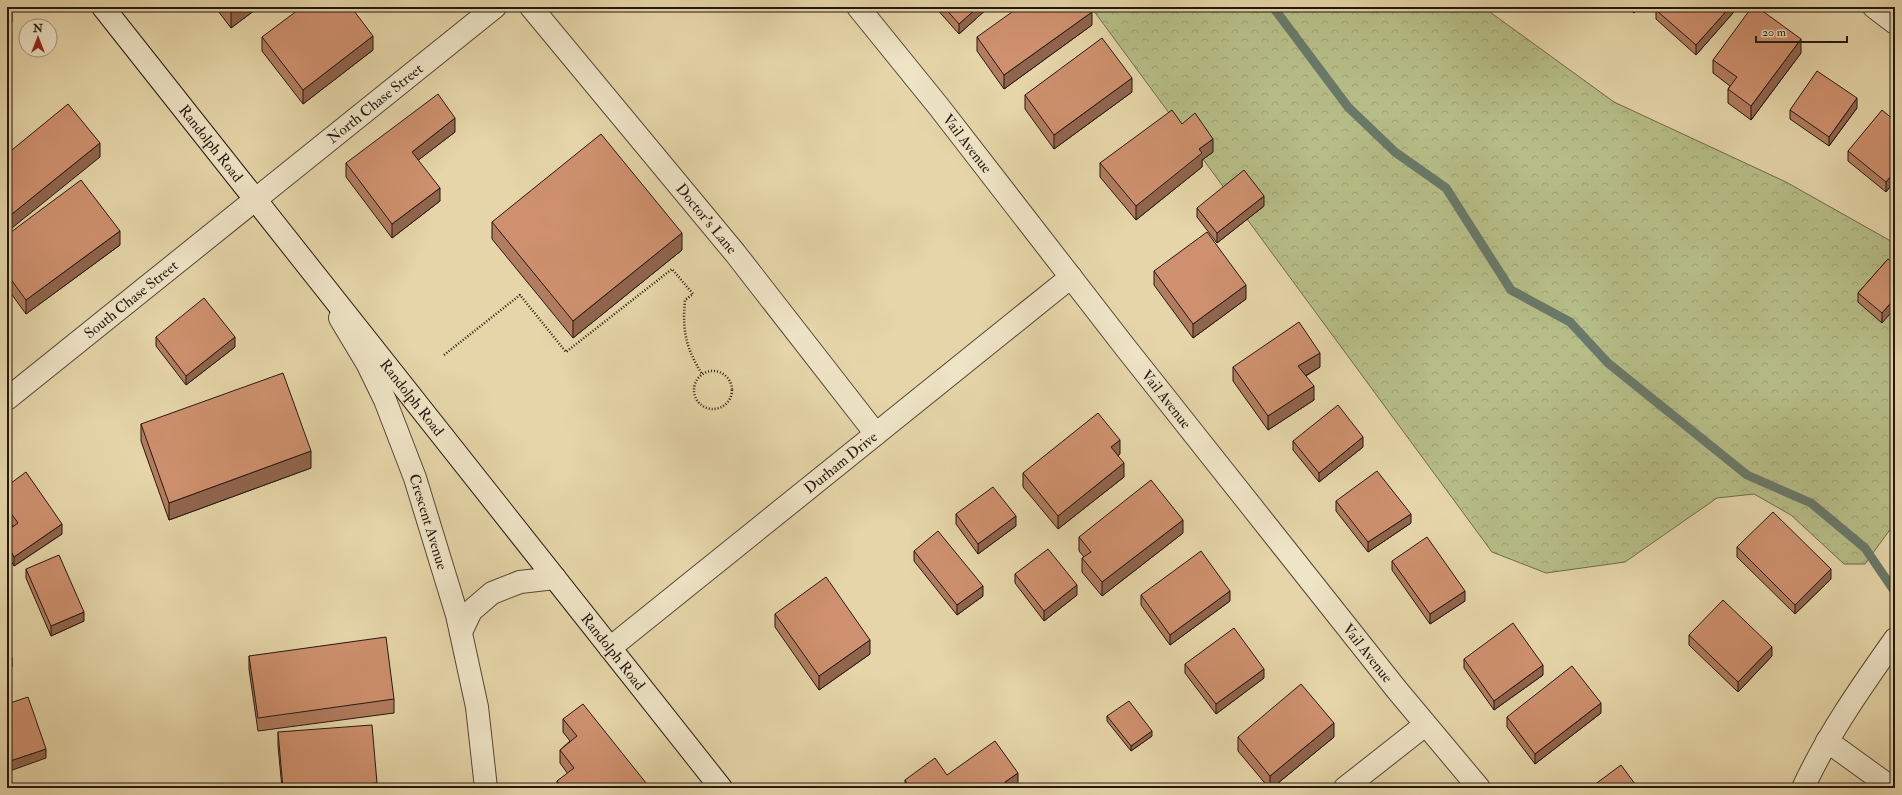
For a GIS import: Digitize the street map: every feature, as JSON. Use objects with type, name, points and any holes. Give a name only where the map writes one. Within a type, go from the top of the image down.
[{"type":"street","name":"Randolph Road","points":[[103,7],[721,788]]},
{"type":"street","name":"North Chase Street","points":[[256,199],[495,7]]},
{"type":"street","name":"Doctor's Lane","points":[[531,7],[735,253],[876,434]]},
{"type":"street","name":"Vail Avenue","points":[[858,7],[940,107],[1071,277],[1425,725],[1479,788]]},
{"type":"street","points":[[1874,7],[1895,23]]},
{"type":"street","name":"South Chase Street","points":[[7,399],[256,199]]},
{"type":"street","name":"Crescent Avenue","points":[[316,275],[367,363],[385,400],[415,478],[458,615],[477,707],[486,788]]},
{"type":"street","name":"Durham Drive","points":[[610,648],[1071,277]]},
{"type":"street","points":[[461,632],[471,611],[492,593],[520,582],[555,578]]},
{"type":"street","points":[[1803,788],[1827,741],[1854,697],[1895,639]]},
{"type":"street","points":[[1345,788],[1425,725]]},
{"type":"street","points":[[1827,741],[1892,788]]},
{"type":"path","points":[[444,355],[520,295],[566,352],[672,268],[693,294],[685,300],[683,322],[686,341],[702,374]]},
{"type":"path","points":[[711,372],[721,374],[730,383],[732,392],[730,401],[724,407],[714,410],[704,407],[696,399],[694,389],[697,379],[702,374],[711,372]]},
{"type":"green space","points":[[1091,7],[1483,7],[1614,102],[1786,182],[1889,240],[1895,249],[1894,524],[1865,564],[1844,564],[1791,515],[1754,494],[1717,498],[1625,562],[1546,573],[1492,552]]},
{"type":"building","points":[[7,7],[11,7],[12,8],[7,12]]},
{"type":"building","points":[[228,7],[236,7],[231,11]]},
{"type":"building","points":[[302,7],[351,7],[373,36],[303,90],[262,37]]},
{"type":"building","points":[[944,7],[978,7],[959,24]]},
{"type":"building","points":[[1019,7],[1088,7],[1092,12],[1004,75],[977,37]]},
{"type":"building","points":[[1658,7],[1730,7],[1696,45],[1656,10]]},
{"type":"building","points":[[1752,7],[1757,7],[1801,39],[1751,106],[1728,89],[1737,77],[1713,60]]},
{"type":"building","points":[[1102,38],[1132,78],[1054,135],[1025,95]]},
{"type":"building","points":[[1817,71],[1857,98],[1829,137],[1790,110]]},
{"type":"building","points":[[438,94],[455,118],[412,152],[440,188],[392,224],[346,163]]},
{"type":"building","points":[[68,104],[100,143],[7,218],[7,154]]},
{"type":"building","points":[[1172,110],[1182,124],[1195,113],[1213,139],[1199,149],[1202,153],[1136,206],[1100,163]]},
{"type":"building","points":[[1882,110],[1895,121],[1895,171],[1886,182],[1848,151]]},
{"type":"building","points":[[601,134],[682,233],[573,321],[492,222]]},
{"type":"building","points":[[1244,170],[1264,196],[1217,233],[1197,208]]},
{"type":"building","points":[[81,180],[120,231],[26,300],[7,274],[7,235]]},
{"type":"building","points":[[1207,232],[1246,285],[1193,324],[1154,271]]},
{"type":"building","points":[[1888,259],[1895,265],[1895,298],[1882,313],[1858,293]]},
{"type":"building","points":[[204,298],[235,337],[186,376],[156,337]]},
{"type":"building","points":[[1299,322],[1320,353],[1298,366],[1314,386],[1268,416],[1233,367]]},
{"type":"building","points":[[283,373],[311,451],[169,503],[141,424]]},
{"type":"building","points":[[1338,405],[1363,437],[1319,473],[1293,441]]},
{"type":"building","points":[[1098,413],[1120,440],[1111,447],[1124,463],[1058,516],[1023,473]]},
{"type":"building","points":[[1377,471],[1411,514],[1368,542],[1336,501]]},
{"type":"building","points":[[26,472],[62,524],[14,557],[7,544],[7,531],[18,523],[7,508],[7,486]]},
{"type":"building","points":[[1151,480],[1183,520],[1102,582],[1082,558],[1091,552],[1079,537]]},
{"type":"building","points":[[993,487],[1016,516],[978,544],[956,514]]},
{"type":"building","points":[[1773,512],[1831,569],[1795,605],[1737,547]]},
{"type":"building","points":[[938,531],[983,586],[957,605],[914,551]]},
{"type":"building","points":[[1427,537],[1465,591],[1430,614],[1392,561]]},
{"type":"building","points":[[1048,549],[1077,585],[1044,611],[1015,574]]},
{"type":"building","points":[[1201,551],[1230,591],[1170,635],[1141,595]]},
{"type":"building","points":[[59,555],[84,612],[51,626],[26,569]]},
{"type":"building","points":[[826,577],[870,640],[819,676],[775,614]]},
{"type":"building","points":[[1723,600],[1772,647],[1738,682],[1689,635]]},
{"type":"building","points":[[1513,623],[1543,665],[1494,701],[1464,659]]},
{"type":"building","points":[[1234,628],[1264,669],[1216,704],[1185,664]]},
{"type":"building","points":[[386,637],[394,699],[258,718],[249,656]]},
{"type":"building","points":[[7,644],[12,658],[7,660]]},
{"type":"building","points":[[1572,666],[1601,703],[1535,754],[1507,717]]},
{"type":"building","points":[[1301,684],[1334,723],[1270,776],[1238,737]]},
{"type":"building","points":[[28,697],[46,749],[7,762],[7,704]]},
{"type":"building","points":[[1129,701],[1152,731],[1131,746],[1107,716]]},
{"type":"building","points":[[583,704],[650,788],[563,788],[557,781],[574,768],[560,750],[577,736],[563,719]]},
{"type":"building","points":[[372,725],[377,783],[318,788],[283,788],[278,732]]},
{"type":"building","points":[[995,741],[1018,773],[1005,782],[1009,788],[910,788],[905,780],[935,758],[947,775]]},
{"type":"building","points":[[1621,765],[1638,788],[1590,788]]},
{"type":"waterway","points":[[1273,7],[1348,107],[1395,152],[1446,188],[1511,290],[1570,322],[1608,363],[1747,475],[1811,503],[1865,548],[1895,592]]}]
